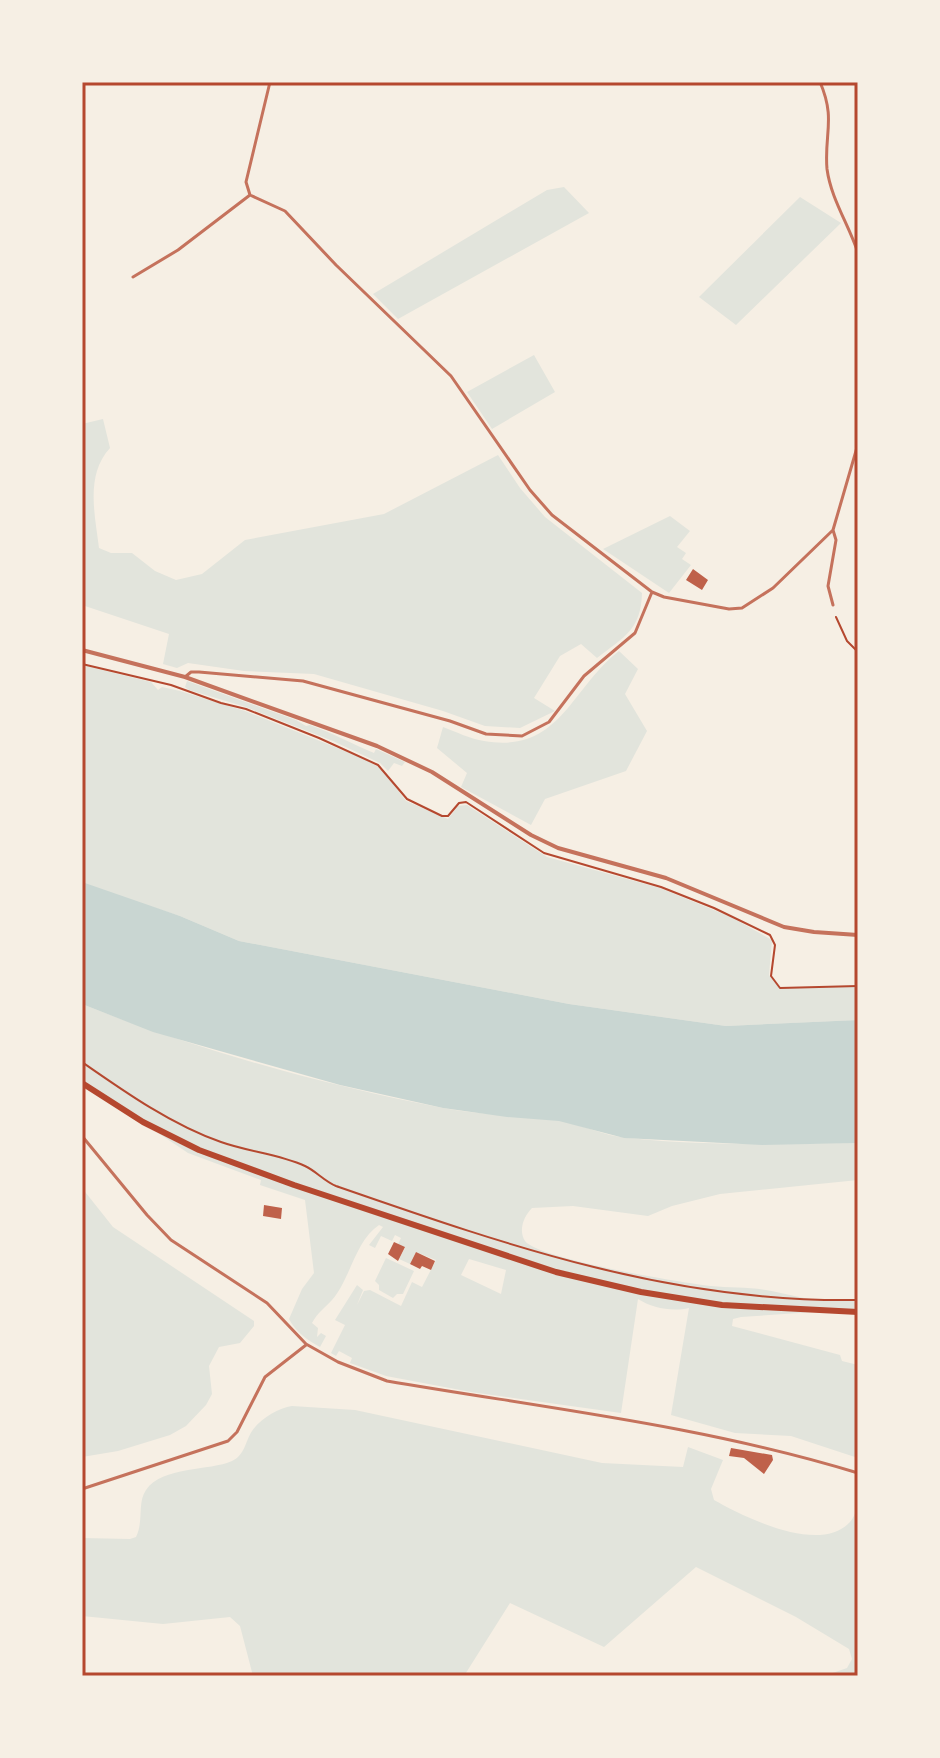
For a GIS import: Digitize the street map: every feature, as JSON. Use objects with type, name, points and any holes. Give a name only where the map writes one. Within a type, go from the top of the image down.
[{"type":"main road","points":[[82,1083],[143,1122],[199,1150],[556,1272],[641,1292],[722,1305],[858,1312]]},
{"type":"street","points":[[270,82],[246,182],[250,195],[285,211],[451,376],[530,490],[552,515],[652,592],[729,609],[742,608],[773,588],[833,530],[858,444]]},
{"type":"street","points":[[820,82],[830,111],[827,168],[831,191],[858,253]]},
{"type":"street","points":[[133,277],[178,250],[250,195]]},
{"type":"street","points":[[833,530],[836,540],[828,586],[833,605]]},
{"type":"street","points":[[185,677],[191,672],[199,672],[303,681],[437,717],[486,734],[522,736],[549,722],[584,676],[635,633],[652,592]]},
{"type":"street","points":[[82,650],[185,677],[398,755],[558,848],[666,878],[784,927],[858,935]]},
{"type":"street","points":[[82,1136],[171,1240],[267,1303],[306,1344],[338,1362],[387,1381],[665,1426],[792,1453],[858,1473]]},
{"type":"street","points":[[82,1489],[228,1441],[237,1432],[265,1377],[306,1344]]},
{"type":"path","points":[[836,617],[847,641],[858,652]]},
{"type":"path","points":[[82,664],[171,685],[291,726],[378,765],[407,799],[442,816],[448,816],[459,803],[466,802],[544,853],[661,887],[737,918],[772,937],[775,945],[771,976],[780,988],[858,986]]},
{"type":"path","points":[[82,1062],[179,1123],[220,1142],[300,1164],[336,1186],[568,1262],[638,1279],[709,1291],[764,1298],[858,1300]]},
{"type":"shaded area","points":[[564,187],[589,213],[398,319],[373,294],[547,190]]},
{"type":"shaded area","points":[[800,197],[841,223],[736,325],[699,297]]},
{"type":"shaded area","points":[[534,355],[555,392],[492,429],[467,392]]},
{"type":"shaded area","points":[[103,419],[110,448],[102,459],[94,483],[99,548],[111,553],[132,553],[155,571],[176,580],[202,574],[245,540],[384,514],[498,455],[520,488],[545,517],[642,593],[638,616],[629,632],[597,658],[581,644],[560,656],[534,698],[555,711],[520,728],[485,726],[314,674],[244,671],[188,663],[177,668],[163,664],[169,634],[82,605],[82,424]]},
{"type":"shaded area","points":[[670,516],[690,531],[677,547],[686,553],[682,559],[691,565],[669,593],[603,549]]},
{"type":"shaded area","points":[[619,651],[638,669],[625,694],[647,731],[626,771],[545,799],[531,825],[461,787],[467,773],[437,748],[443,727],[484,741],[510,742],[530,738],[562,715],[602,666]]},
{"type":"shaded area","points":[[82,665],[151,682],[158,690],[162,687],[180,691],[245,711],[362,758],[382,769],[406,801],[448,819],[458,806],[467,805],[547,857],[660,888],[731,917],[772,940],[769,975],[780,988],[858,986],[858,1020],[726,1026],[569,1004],[239,941],[180,916],[90,887],[82,882]]},
{"type":"shaded area","points":[[187,681],[405,762],[402,766],[394,763],[388,771],[380,763],[333,741],[246,707],[189,690],[185,687]]},
{"type":"shaded area","points":[[82,882],[180,916],[239,941],[569,1004],[726,1026],[858,1020],[858,1143],[762,1145],[624,1138],[559,1121],[443,1108],[340,1085],[153,1032],[82,1004]]},
{"type":"shaded area","points":[[82,1004],[169,1036],[260,1064],[443,1108],[557,1120],[619,1137],[657,1141],[858,1143],[858,1180],[720,1194],[672,1206],[648,1216],[573,1206],[532,1208],[524,1219],[522,1232],[525,1241],[536,1248],[612,1269],[718,1287],[759,1289],[814,1299],[858,1300],[858,1309],[741,1317],[733,1319],[732,1326],[840,1355],[842,1361],[858,1365],[858,1458],[791,1436],[735,1433],[671,1415],[689,1308],[662,1308],[638,1299],[621,1413],[471,1392],[386,1376],[350,1363],[352,1358],[339,1351],[336,1356],[331,1353],[345,1325],[335,1320],[357,1285],[363,1290],[357,1305],[364,1291],[370,1290],[401,1306],[412,1282],[422,1287],[436,1260],[416,1252],[410,1264],[399,1259],[405,1248],[398,1244],[401,1238],[395,1235],[392,1241],[381,1236],[375,1248],[369,1245],[383,1227],[379,1225],[358,1250],[338,1292],[312,1323],[318,1328],[317,1337],[321,1333],[326,1336],[320,1347],[302,1335],[289,1319],[302,1289],[314,1273],[305,1200],[260,1185],[261,1180],[188,1153],[82,1082]],"holes":[[[469,1259],[506,1270],[501,1294],[461,1275]]]},
{"type":"shaded area","points":[[82,1188],[113,1227],[254,1321],[254,1326],[240,1343],[219,1347],[209,1366],[212,1394],[186,1426],[170,1435],[118,1451],[82,1457]]},
{"type":"shaded area","points":[[386,1258],[414,1271],[403,1294],[393,1298],[379,1290],[375,1281]]},
{"type":"shaded area","points":[[292,1406],[355,1410],[602,1463],[683,1467],[688,1447],[723,1460],[711,1489],[714,1500],[762,1523],[802,1534],[820,1535],[837,1531],[851,1520],[858,1505],[858,1676],[824,1676],[847,1668],[852,1659],[849,1649],[796,1617],[696,1567],[604,1647],[510,1603],[464,1676],[253,1676],[240,1626],[230,1617],[163,1624],[82,1616],[82,1538],[136,1537],[143,1495],[153,1482],[174,1473],[232,1461],[242,1452],[260,1422]]},
{"type":"building","points":[[693,569],[708,580],[702,590],[686,580]]},
{"type":"building","points":[[264,1205],[282,1208],[281,1219],[263,1216]]},
{"type":"building","points":[[394,1242],[405,1247],[398,1261],[388,1254]]},
{"type":"building","points":[[416,1252],[435,1261],[431,1270],[410,1264]]},
{"type":"building","points":[[731,1448],[772,1455],[773,1460],[764,1474],[744,1458],[729,1456]]}]
